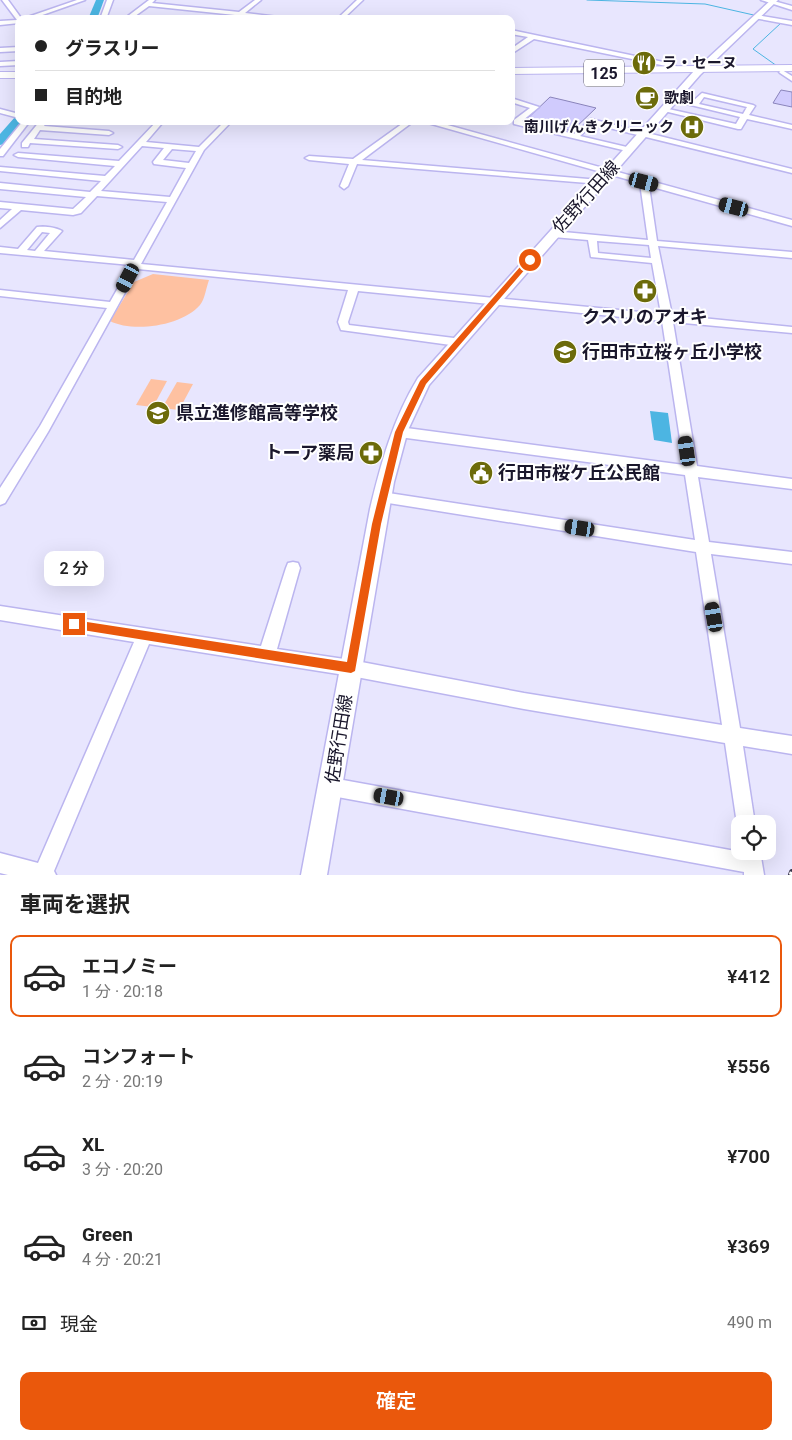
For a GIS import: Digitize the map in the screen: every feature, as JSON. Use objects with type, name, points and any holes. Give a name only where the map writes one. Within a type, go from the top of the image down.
[{"type":"highway","name":"125","points":[[515,73],[676,69],[699,71]]},
{"type":"highway","name":"125","points":[[515,73],[789,71]]},
{"type":"highway","points":[[0,77],[15,77]]},
{"type":"main road","name":"佐野行田線","points":[[314,875],[332,787],[382,497],[399,432],[423,382],[699,71],[774,1]]},
{"type":"street","points":[[37,15],[82,0]]},
{"type":"street","points":[[104,15],[110,0]]},
{"type":"street","points":[[240,14],[258,0]]},
{"type":"street","points":[[344,15],[360,0]]},
{"type":"street","points":[[764,0],[774,1],[792,8]]},
{"type":"street","points":[[0,6],[7,2],[16,15]]},
{"type":"street","points":[[132,15],[150,2],[250,15]]},
{"type":"street","points":[[200,14],[206,10]]},
{"type":"street","points":[[218,15],[222,12]]},
{"type":"street","points":[[758,16],[790,21]]},
{"type":"street","points":[[0,23],[15,21]]},
{"type":"street","points":[[515,33],[673,66],[676,69]]},
{"type":"street","points":[[515,49],[532,36]]},
{"type":"street","points":[[0,50],[15,49]]},
{"type":"street","points":[[0,64],[15,63]]},
{"type":"street","points":[[789,71],[792,79]]},
{"type":"street","points":[[668,105],[738,127],[751,106],[702,95],[694,105]]},
{"type":"street","points":[[515,101],[535,106],[518,122],[628,150]]},
{"type":"street","points":[[668,105],[694,105],[792,127]]},
{"type":"street","points":[[0,111],[15,115]]},
{"type":"street","points":[[575,137],[591,120],[792,170]]},
{"type":"street","points":[[0,154],[24,125]]},
{"type":"street","points":[[0,180],[4,169],[18,155],[41,125],[66,130],[109,132]]},
{"type":"street","points":[[66,130],[69,125]]},
{"type":"street","points":[[105,125],[118,147],[125,154],[130,155]]},
{"type":"street","points":[[0,205],[74,212],[78,210],[157,125]]},
{"type":"street","points":[[0,499],[44,430],[135,265],[202,149],[225,125]]},
{"type":"street","points":[[344,186],[354,162],[405,125]]},
{"type":"street","points":[[437,125],[604,177]]},
{"type":"street","points":[[28,141],[118,147]]},
{"type":"street","points":[[140,144],[202,149]]},
{"type":"street","points":[[170,146],[157,162],[192,166]]},
{"type":"street","points":[[18,155],[121,164]]},
{"type":"street","points":[[309,158],[604,177],[644,182],[791,220]]},
{"type":"street","points":[[4,169],[108,179]]},
{"type":"street","points":[[644,182],[667,317],[745,815]]},
{"type":"street","points":[[0,186],[172,200]]},
{"type":"street","points":[[0,226],[19,207]]},
{"type":"street","points":[[20,252],[40,230],[57,231],[37,254]]},
{"type":"street","points":[[553,234],[792,256]]},
{"type":"street","points":[[592,237],[594,255],[656,261]]},
{"type":"street","points":[[0,250],[792,330]]},
{"type":"street","points":[[354,287],[343,322],[345,328],[458,342]]},
{"type":"street","points":[[0,293],[113,305]]},
{"type":"street","points":[[399,432],[792,484]]},
{"type":"street","points":[[382,497],[702,547],[792,558]]},
{"type":"street","points":[[267,654],[293,568]]},
{"type":"street","points":[[0,612],[351,668],[524,701],[792,745]]},
{"type":"street","points":[[0,863],[44,874],[145,634]]},
{"type":"street","points":[[332,787],[752,863]]},
{"type":"shaded area","points":[[153,274],[209,280],[202,303],[182,318],[157,325],[131,327],[110,321],[134,282]]},
{"type":"shaded area","points":[[151,379],[167,381],[153,407],[136,405]]},
{"type":"shaded area","points":[[177,382],[193,384],[179,410],[162,408]]},
{"type":"water","points":[[650,411],[668,413],[672,443],[654,440]]},
{"type":"building","points":[[781,90],[792,92],[792,107],[773,103]]},
{"type":"building","points":[[550,97],[596,108],[572,131],[526,120]]},
{"type":"waterway","points":[[94,15],[100,0]]},
{"type":"waterway","points":[[587,0],[705,4],[758,16]]},
{"type":"waterway","points":[[777,66],[753,49],[781,23]]},
{"type":"waterway","points":[[0,141],[15,124]]},
{"type":"place","name":"ラ・セーヌ","points":[[644,63]]},
{"type":"place","name":"歌劇","points":[[647,98]]},
{"type":"place","name":"南川げんきクリニック","points":[[692,127]]},
{"type":"place","name":"クスリのアオキ","points":[[645,291]]},
{"type":"place","name":"行田市立桜ヶ丘小学校","points":[[565,352]]},
{"type":"place","name":"県立進修館高等学校","points":[[158,413]]},
{"type":"place","name":"トーア薬局","points":[[371,453]]},
{"type":"place","name":"行田市桜ケ丘公民館","points":[[481,473]]},
{"type":"route","points":[[74,624],[351,668],[382,497],[399,432],[415,395],[423,382],[530,260]]}]
